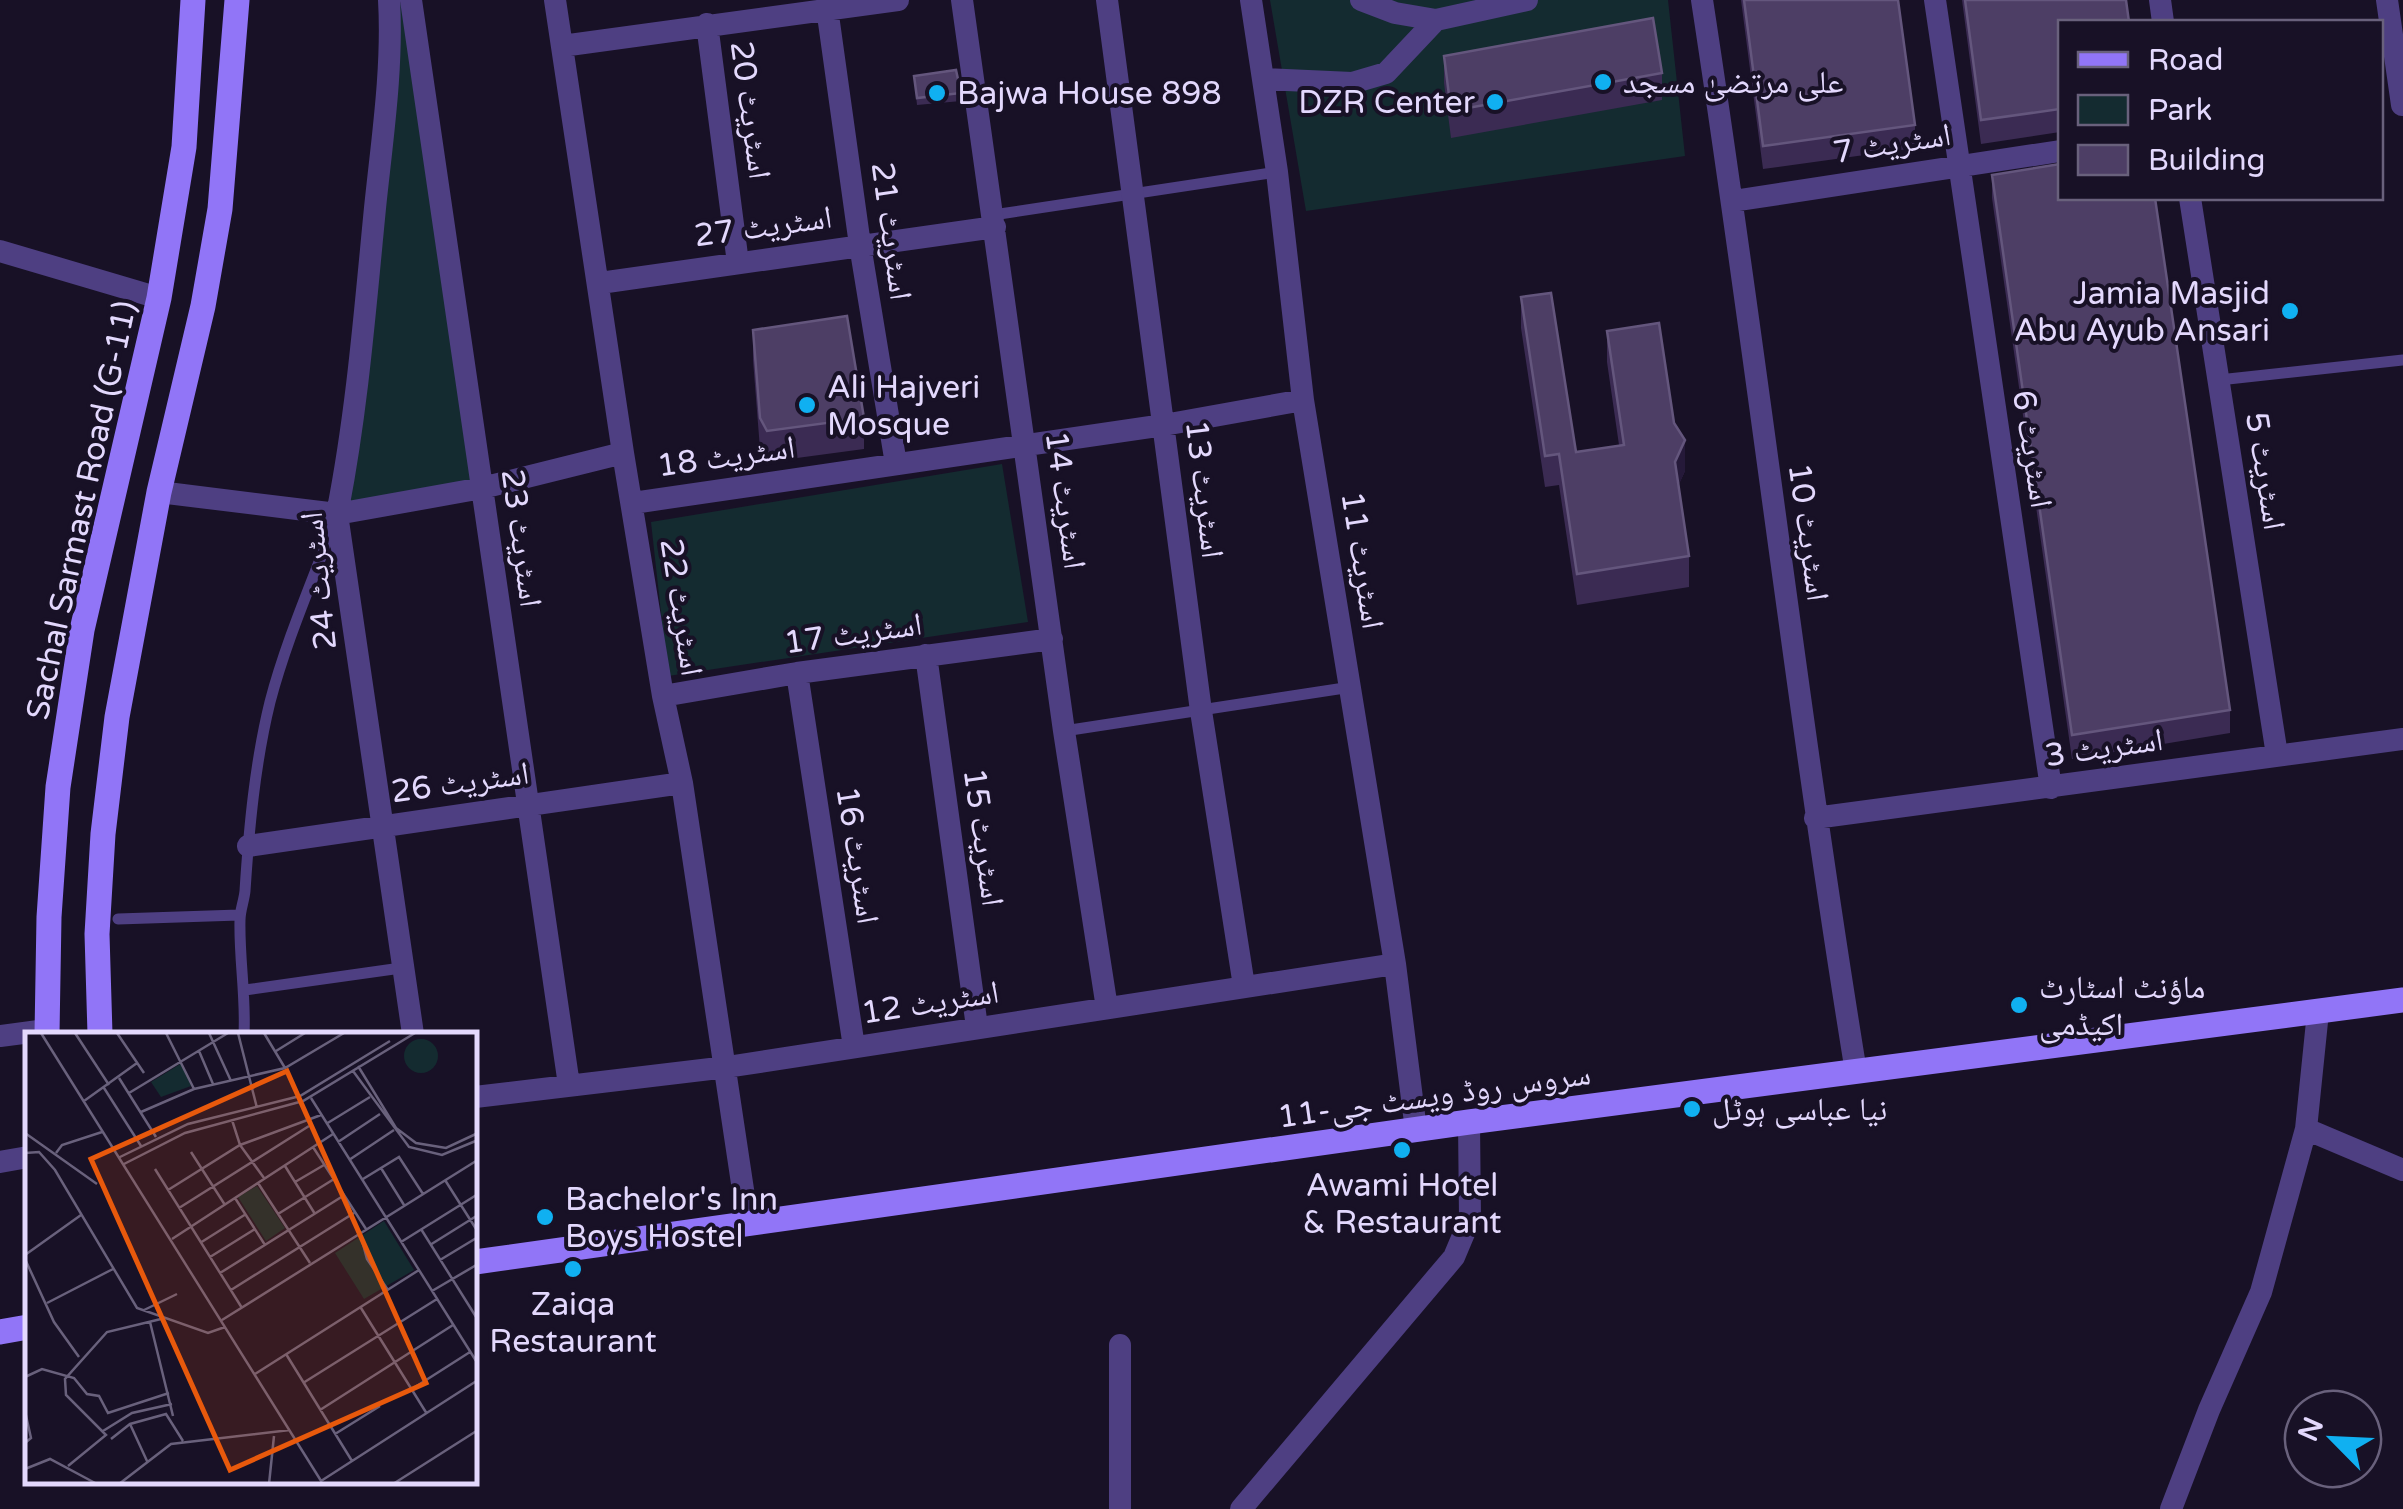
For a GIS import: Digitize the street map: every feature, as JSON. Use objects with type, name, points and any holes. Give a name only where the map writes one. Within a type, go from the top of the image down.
[{"type":"main road","name":"Sachal Sarmast Road (G-11)","points":[[46,1032],[58,787],[82,630],[159,298],[184,147],[193,0]]},
{"type":"main road","points":[[100,1032],[98,934],[116,717],[159,492],[203,306],[220,209],[238,0]]},
{"type":"main road","points":[[159,298],[203,306]]},
{"type":"main road","name":"سروس روڈ ویسٹ جی-11","points":[[478,1262],[1469,1122],[2403,1000]]},
{"type":"main road","points":[[0,1332],[25,1328]]},
{"type":"street","name":"اسٹریٹ 24","points":[[389,0],[385,109],[364,322],[348,458],[337,514],[413,1032]]},
{"type":"street","name":"اسٹریٹ 23","points":[[410,0],[570,1085]]},
{"type":"street","name":"اسٹریٹ 22","points":[[555,0],[623,453],[663,696],[682,783],[748,1224]]},
{"type":"street","points":[[562,46],[898,0]]},
{"type":"street","name":"اسٹریٹ 14","points":[[962,0],[1064,731],[1107,1008]]},
{"type":"street","name":"اسٹریٹ 13","points":[[1107,0],[1201,711],[1244,986]]},
{"type":"street","name":"اسٹریٹ 11","points":[[1251,0],[1278,172],[1303,400],[1395,964],[1416,1130]]},
{"type":"street","points":[[1361,0],[1394,13],[1436,20],[1527,0]]},
{"type":"street","name":"اسٹریٹ 10","points":[[1702,0],[1733,201],[1815,818],[1856,1072]]},
{"type":"street","name":"اسٹریٹ 6","points":[[1935,0],[2051,788]]},
{"type":"street","points":[[2387,0],[2402,105]]},
{"type":"street","name":"اسٹریٹ 21","points":[[827,8],[896,464]]},
{"type":"street","points":[[1263,80],[1352,83],[1386,73],[1436,20]]},
{"type":"street","name":"اسٹریٹ 20","points":[[707,24],[738,263]]},
{"type":"street","name":"اسٹریٹ 7","points":[[1733,201],[2058,151]]},
{"type":"street","name":"اسٹریٹ 5","points":[[2190,200],[2277,755]]},
{"type":"street","name":"اسٹریٹ 27","points":[[600,283],[994,221]]},
{"type":"street","points":[[0,251],[159,298]]},
{"type":"street","name":"اسٹریٹ 18","points":[[633,503],[1164,425],[1303,400]]},
{"type":"street","points":[[159,492],[337,514],[482,488],[623,453]]},
{"type":"street","name":"اسٹریٹ 17","points":[[663,696],[797,673],[1052,639]]},
{"type":"street","name":"اسٹریٹ 15","points":[[926,655],[977,1027]]},
{"type":"street","name":"اسٹریٹ 16","points":[[797,673],[854,1047]]},
{"type":"street","name":"اسٹریٹ 3","points":[[1815,818],[2403,738]]},
{"type":"street","name":"اسٹریٹ 26","points":[[248,846],[682,783]]},
{"type":"street","name":"اسٹریٹ 12","points":[[478,1097],[726,1066],[1395,964]]},
{"type":"street","points":[[2171,1509],[2208,1410],[2261,1292],[2306,1129],[2318,1012]]},
{"type":"street","points":[[0,1036],[25,1034]]},
{"type":"street","points":[[1241,1509],[1454,1258],[1470,1219],[1469,1122]]},
{"type":"street","points":[[2306,1129],[2403,1170]]},
{"type":"street","points":[[0,1162],[25,1158]]},
{"type":"street","points":[[1120,1345],[1120,1509]]},
{"type":"lane","points":[[994,221],[1278,172]]},
{"type":"lane","points":[[2219,380],[2403,360]]},
{"type":"lane","points":[[244,1032],[239,915],[244,903],[248,846],[270,704],[286,649],[337,514]]},
{"type":"lane","points":[[1064,731],[1351,687]]},
{"type":"lane","points":[[118,920],[239,915]]},
{"type":"lane","points":[[245,990],[401,968]]},
{"type":"green space","points":[[407,0],[477,484],[343,505],[393,8]]},
{"type":"green space","points":[[1270,0],[1668,0],[1685,156],[1306,211]]},
{"type":"green space","points":[[1002,464],[1028,622],[668,676],[651,522]]},
{"type":"building","points":[[1744,0],[1898,0],[1915,125],[1763,146]]},
{"type":"building","points":[[1965,0],[2126,0],[2129,20],[2058,20],[2058,109],[1981,120]]},
{"type":"building","points":[[1653,18],[1662,73],[1451,111],[1444,56]]},
{"type":"building","name":"Bajwa House 898","points":[[956,70],[961,93],[917,98],[914,76]]},
{"type":"building","points":[[2058,164],[2058,200],[2155,200],[2230,710],[2072,735],[1992,175]]},
{"type":"building","points":[[1551,293],[1576,452],[1624,445],[1607,331],[1659,323],[1674,423],[1685,440],[1675,462],[1689,556],[1577,574],[1559,454],[1545,456],[1521,297]]},
{"type":"building","name":"Ali Hajveri Mosque","points":[[847,316],[864,418],[767,431],[760,418],[753,330]]},
{"type":"place","name":"علی مرتضیٰ مسجد","points":[[1603,82]]},
{"type":"place","name":"Bajwa House 898","points":[[937,93]]},
{"type":"place","name":"DZR Center","points":[[1495,102]]},
{"type":"place","name":"Jamia Masjid Abu Ayub Ansari","points":[[2290,311]]},
{"type":"place","name":"Ali Hajveri Mosque","points":[[807,405]]},
{"type":"place","name":"ماؤنٹ اسٹارٹ اکیڈمی","points":[[2019,1005]]},
{"type":"place","name":"نیا عباسی ہوٹل","points":[[1692,1109]]},
{"type":"place","name":"Awami Hotel & Restaurant","points":[[1402,1150]]},
{"type":"place","name":"Bachelor's Inn Boys Hostel","points":[[545,1217]]},
{"type":"place","name":"Zaiqa Restaurant","points":[[573,1269]]}]
